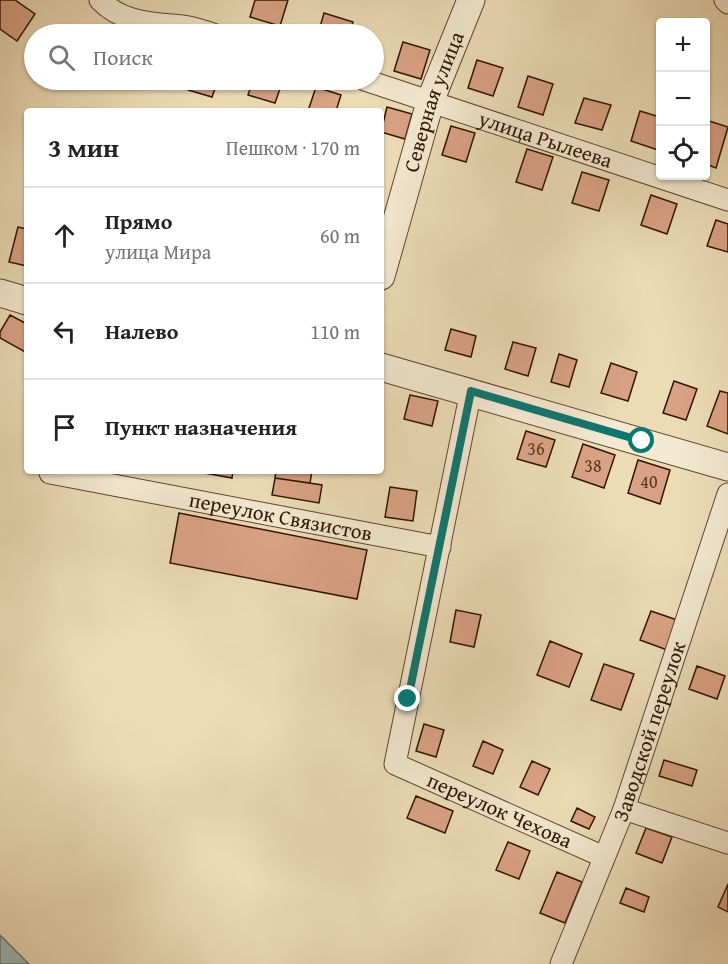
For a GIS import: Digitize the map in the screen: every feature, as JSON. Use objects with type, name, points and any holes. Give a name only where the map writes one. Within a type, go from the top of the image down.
[{"type":"street","points":[[100,0],[108,9],[146,24]]},
{"type":"street","name":"Северная улица","points":[[384,265],[431,99],[471,0]]},
{"type":"street","name":"улица Рылеева","points":[[384,86],[431,99],[728,200]]},
{"type":"street","points":[[0,293],[24,300]]},
{"type":"street","points":[[384,367],[728,467]]},
{"type":"street","points":[[440,548],[471,391]]},
{"type":"street","name":"переулок Связистов","points":[[61,474],[440,548]]},
{"type":"street","name":"Заводской переулок","points":[[561,964],[624,809],[728,494]]},
{"type":"street","name":"переулок Чехова","points":[[440,548],[394,764],[604,857]]},
{"type":"street","points":[[624,809],[728,843]]},
{"type":"water","points":[[0,935],[29,964],[0,964]]},
{"type":"building","points":[[0,0],[15,0],[35,14],[28,24],[24,24],[24,30],[17,41],[0,29]]},
{"type":"building","points":[[255,0],[288,0],[281,24],[250,17]]},
{"type":"building","points":[[324,13],[353,22],[352,24],[321,24]]},
{"type":"building","points":[[403,42],[430,50],[421,79],[394,71]]},
{"type":"building","points":[[477,60],[503,68],[493,96],[468,88]]},
{"type":"building","points":[[528,76],[553,84],[543,115],[518,107]]},
{"type":"building","points":[[188,90],[214,90],[212,97]]},
{"type":"building","points":[[250,90],[280,90],[275,103],[248,95]]},
{"type":"building","points":[[315,90],[325,90],[341,95],[337,108],[309,108]]},
{"type":"building","points":[[584,98],[611,105],[602,130],[575,123]]},
{"type":"building","points":[[387,107],[412,114],[405,139],[384,133]]},
{"type":"building","points":[[640,111],[656,116],[656,149],[631,141]]},
{"type":"building","points":[[710,121],[728,127],[716,168],[710,166]]},
{"type":"building","points":[[451,126],[475,133],[466,162],[442,155]]},
{"type":"building","points":[[527,149],[553,157],[542,190],[516,182]]},
{"type":"building","points":[[582,172],[609,180],[599,211],[572,203]]},
{"type":"building","points":[[651,195],[677,204],[667,234],[641,225]]},
{"type":"building","points":[[716,220],[728,224],[728,252],[707,246]]},
{"type":"building","points":[[18,227],[24,228],[24,265],[9,262]]},
{"type":"building","points":[[10,315],[24,322],[24,351],[0,338],[0,332]]},
{"type":"building","points":[[451,329],[476,336],[471,357],[445,350]]},
{"type":"building","points":[[513,342],[536,348],[528,376],[505,369]]},
{"type":"building","points":[[559,354],[577,360],[569,387],[551,382]]},
{"type":"building","points":[[611,363],[637,372],[628,401],[601,393]]},
{"type":"building","points":[[674,381],[697,389],[686,420],[663,413]]},
{"type":"building","points":[[720,391],[728,393],[728,434],[707,426]]},
{"type":"building","points":[[410,395],[438,401],[432,426],[404,419]]},
{"type":"building","points":[[526,431],[555,440],[546,467],[517,459]]},
{"type":"building","points":[[583,444],[615,455],[604,488],[572,477]]},
{"type":"building","points":[[638,460],[670,470],[660,504],[628,493]]},
{"type":"building","points":[[210,474],[233,474],[232,478]]},
{"type":"building","points":[[276,474],[312,474],[310,483],[275,478]]},
{"type":"building","points":[[275,478],[322,485],[319,503],[272,495]]},
{"type":"building","points":[[390,487],[417,491],[413,521],[385,517]]},
{"type":"building","points":[[179,513],[367,550],[357,599],[170,563]]},
{"type":"building","points":[[456,610],[481,615],[474,647],[450,642]]},
{"type":"building","points":[[651,611],[680,621],[670,651],[640,640]]},
{"type":"building","points":[[550,641],[582,654],[569,687],[537,675]]},
{"type":"building","points":[[604,664],[634,674],[621,710],[591,700]]},
{"type":"building","points":[[697,666],[725,676],[717,699],[689,689]]},
{"type":"building","points":[[424,724],[444,730],[436,757],[416,751]]},
{"type":"building","points":[[483,741],[503,750],[493,774],[473,766]]},
{"type":"building","points":[[664,760],[697,770],[692,786],[659,776]]},
{"type":"building","points":[[532,761],[550,769],[538,795],[520,787]]},
{"type":"building","points":[[416,796],[453,811],[445,833],[407,818]]},
{"type":"building","points":[[577,808],[595,817],[589,829],[571,821]]},
{"type":"building","points":[[646,828],[672,837],[662,863],[636,853]]},
{"type":"building","points":[[508,842],[530,851],[519,879],[496,870]]},
{"type":"building","points":[[557,872],[582,882],[565,923],[540,913]]},
{"type":"building","points":[[728,884],[728,912],[718,907]]},
{"type":"building","points":[[626,888],[649,897],[644,912],[620,903]]},
{"type":"route","points":[[408,699],[471,391],[642,441]]}]
